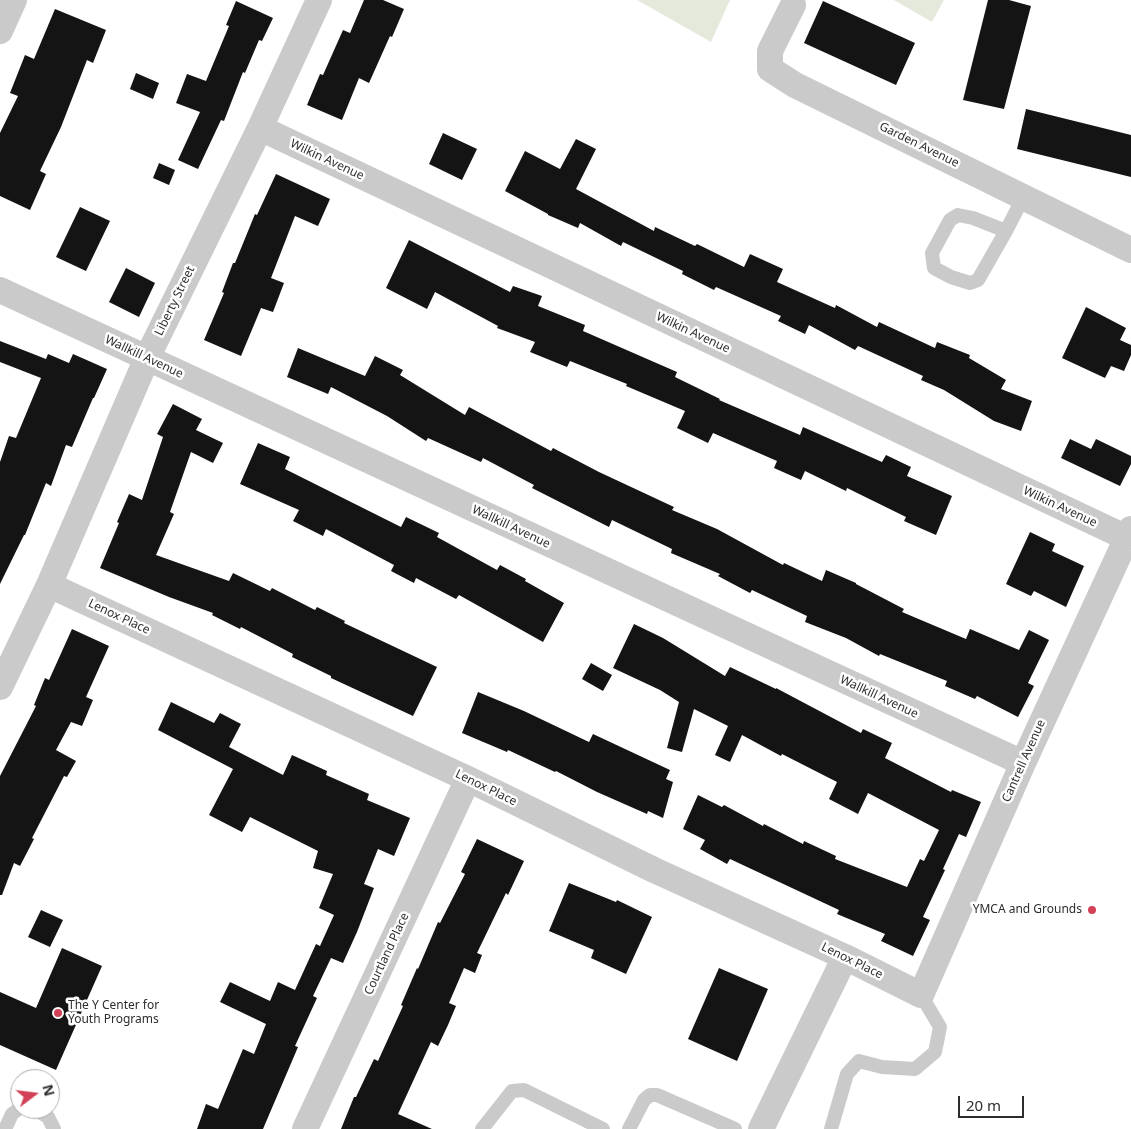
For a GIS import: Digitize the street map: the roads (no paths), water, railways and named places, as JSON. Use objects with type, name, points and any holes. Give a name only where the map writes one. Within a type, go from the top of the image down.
[{"type":"street","points":[[0,31],[14,0]]},
{"type":"street","name":"Liberty Street","points":[[0,687],[49,585],[147,358],[260,128],[319,0]]},
{"type":"street","name":"Garden Avenue","points":[[793,5],[770,52],[770,69],[795,85],[1131,250]]},
{"type":"street","name":"Wilkin Avenue","points":[[260,128],[1129,534]]},
{"type":"street","name":"Wallkill Avenue","points":[[0,290],[1023,763]]},
{"type":"street","name":"Cantrell Avenue","points":[[921,995],[1023,763],[1129,534]]},
{"type":"street","name":"Lenox Place","points":[[49,585],[468,780],[654,870],[844,957],[921,995]]},
{"type":"street","name":"Courtland Place","points":[[305,1129],[468,780]]},
{"type":"street","points":[[761,1129],[844,957]]},
{"type":"lane","points":[[1006,230],[973,218],[958,215],[950,220],[932,253],[934,268],[950,277],[970,283],[978,280],[1006,230],[1024,196]]},
{"type":"lane","points":[[831,1129],[847,1074],[859,1061],[882,1067],[915,1069],[935,1052],[940,1027],[921,995]]},
{"type":"lane","points":[[482,1129],[512,1091],[524,1090],[603,1129]]},
{"type":"lane","points":[[629,1129],[644,1100],[650,1095],[657,1094],[735,1129]]},
{"type":"place","name":"YMCA and Grounds","points":[[1092,910]]},
{"type":"place","name":"The Y Center for Youth Programs","points":[[58,1013]]}]
